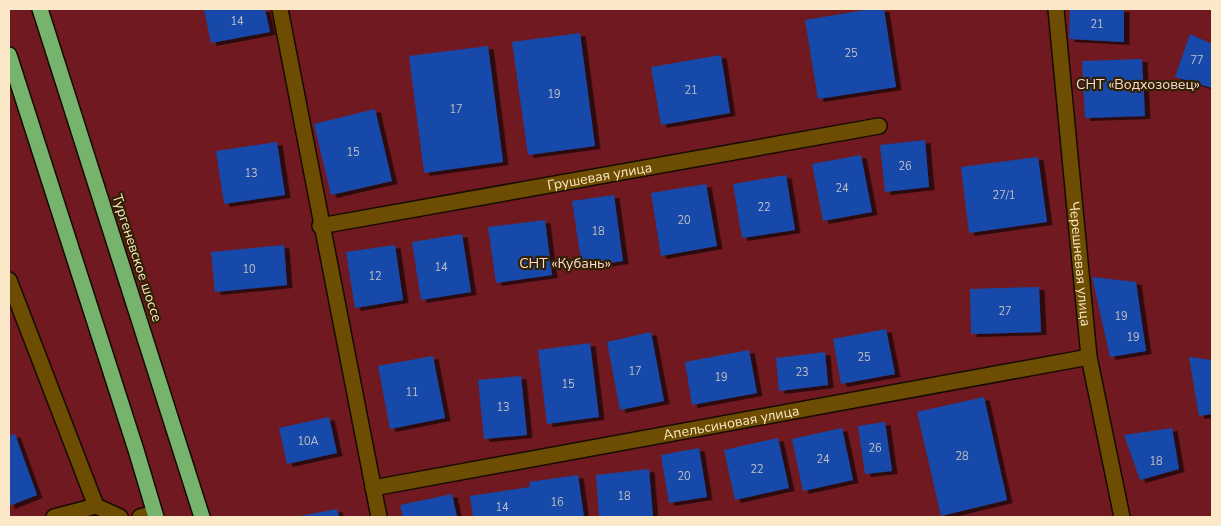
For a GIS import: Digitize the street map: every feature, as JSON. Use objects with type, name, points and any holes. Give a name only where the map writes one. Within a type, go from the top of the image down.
[{"type":"highway","name":"Тургеневское шоссе","points":[[40,9],[202,517]]},
{"type":"highway","points":[[9,55],[136,450],[150,516]]},
{"type":"street","points":[[280,9],[320,226],[379,517]]},
{"type":"street","name":"Черешневая улица","points":[[1056,9],[1089,357],[1122,517]]},
{"type":"street","name":"Грушевая улица","points":[[320,226],[880,126]]},
{"type":"street","points":[[9,280],[96,506]]},
{"type":"street","name":"Апельсиновая улица","points":[[373,488],[1089,357]]},
{"type":"street","points":[[54,517],[96,506],[120,517]]},
{"type":"green space","name":"СНТ «Кубань»","points":[[9,9],[1212,9],[1212,517],[9,517]]},
{"type":"building","points":[[204,9],[265,9],[270,32],[211,43]]},
{"type":"building","points":[[871,9],[884,9],[896,87],[818,99],[805,20]]},
{"type":"building","points":[[1070,9],[1124,9],[1124,42],[1069,39]]},
{"type":"building","points":[[580,33],[595,146],[528,155],[512,42]]},
{"type":"building","points":[[1190,34],[1212,44],[1212,88],[1175,77]]},
{"type":"building","points":[[488,46],[503,162],[424,173],[409,56]]},
{"type":"building","points":[[721,55],[730,113],[661,125],[651,67]]},
{"type":"building","points":[[1142,59],[1145,116],[1085,118],[1082,61]]},
{"type":"building","points":[[375,109],[392,181],[331,195],[314,124]]},
{"type":"building","points":[[925,140],[929,187],[885,192],[880,145]]},
{"type":"building","points":[[277,142],[285,195],[224,204],[216,151]]},
{"type":"building","points":[[861,155],[872,212],[823,221],[812,164]]},
{"type":"building","points":[[1038,157],[1047,222],[969,233],[961,167]]},
{"type":"building","points":[[786,175],[795,230],[742,238],[733,184]]},
{"type":"building","points":[[706,184],[717,246],[661,256],[651,193]]},
{"type":"building","points":[[614,195],[623,261],[582,267],[572,201]]},
{"type":"building","points":[[545,220],[552,275],[496,283],[488,227]]},
{"type":"building","points":[[462,234],[471,292],[421,300],[412,242]]},
{"type":"building","points":[[284,245],[287,285],[215,292],[211,252]]},
{"type":"building","points":[[395,245],[403,300],[355,308],[346,252]]},
{"type":"building","points":[[1092,277],[1136,282],[1146,351],[1110,357]]},
{"type":"building","points":[[1039,287],[1041,332],[971,334],[970,289]]},
{"type":"building","points":[[886,329],[895,374],[841,384],[833,339]]},
{"type":"building","points":[[651,332],[664,401],[620,410],[607,342]]},
{"type":"building","points":[[590,343],[599,417],[547,424],[538,350]]},
{"type":"building","points":[[749,350],[757,393],[692,405],[685,362]]},
{"type":"building","points":[[825,352],[828,385],[779,391],[776,358]]},
{"type":"building","points":[[433,356],[445,418],[390,429],[378,366]]},
{"type":"building","points":[[1189,357],[1212,360],[1212,414],[1199,416]]},
{"type":"building","points":[[521,376],[527,435],[484,439],[478,380]]},
{"type":"building","points":[[984,397],[1007,500],[941,516],[917,412]]},
{"type":"building","points":[[329,417],[337,453],[287,464],[279,428]]},
{"type":"building","points":[[885,422],[892,471],[865,474],[858,426]]},
{"type":"building","points":[[842,428],[853,480],[803,491],[792,439]]},
{"type":"building","points":[[1172,428],[1179,469],[1140,480],[1124,435]]},
{"type":"building","points":[[15,434],[37,495],[9,506],[9,436]]},
{"type":"building","points":[[778,438],[789,488],[735,500],[724,450]]},
{"type":"building","points":[[699,448],[707,497],[669,503],[661,455]]},
{"type":"building","points":[[649,469],[653,517],[599,517],[596,475]]},
{"type":"building","points":[[578,475],[584,517],[473,517],[470,496],[530,487],[529,482]]},
{"type":"building","points":[[452,494],[457,517],[403,517],[400,505]]},
{"type":"building","points":[[337,509],[339,517],[300,517],[300,516]]},
{"type":"park label","name":"СНТ «Водхозовец»","points":[[1138,84]]}]
